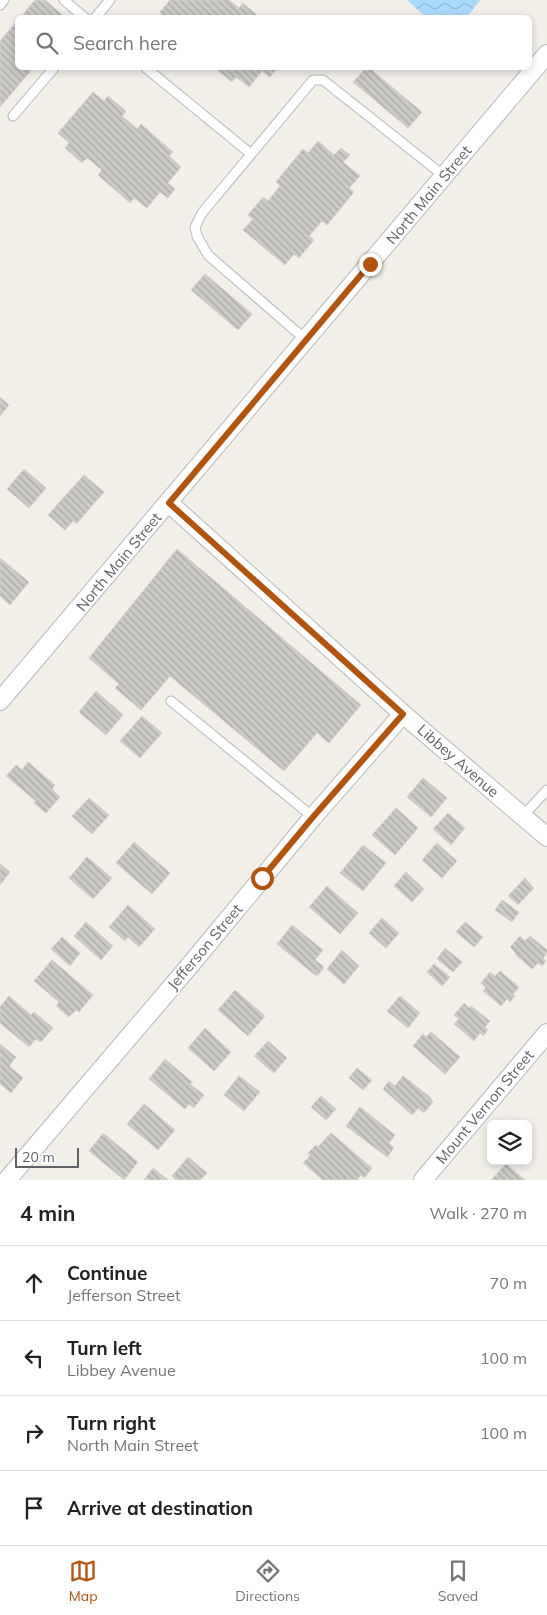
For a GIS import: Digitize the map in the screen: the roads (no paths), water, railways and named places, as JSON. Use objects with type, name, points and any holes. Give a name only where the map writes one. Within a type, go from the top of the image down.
[{"type":"street","name":"North Main Street","points":[[0,701],[547,54]]},
{"type":"street","name":"Libbey Avenue","points":[[169,503],[403,714],[547,838]]},
{"type":"street","name":"Jefferson Street","points":[[7,1180],[186,970],[313,817],[403,714]]},
{"type":"street","name":"Mount Vernon Street","points":[[423,1180],[547,1033]]},
{"type":"lane","points":[[0,5],[4,0]]},
{"type":"lane","points":[[64,0],[82,15]]},
{"type":"lane","points":[[98,15],[110,0]]},
{"type":"lane","points":[[13,116],[52,70]]},
{"type":"lane","points":[[148,70],[251,154]]},
{"type":"lane","points":[[306,340],[208,255],[197,236],[196,227],[202,213],[313,80],[323,80],[444,176]]},
{"type":"lane","points":[[170,701],[313,817]]},
{"type":"lane","points":[[522,817],[547,790]]},
{"type":"water","points":[[407,0],[480,0],[469,15],[424,15]]}]
